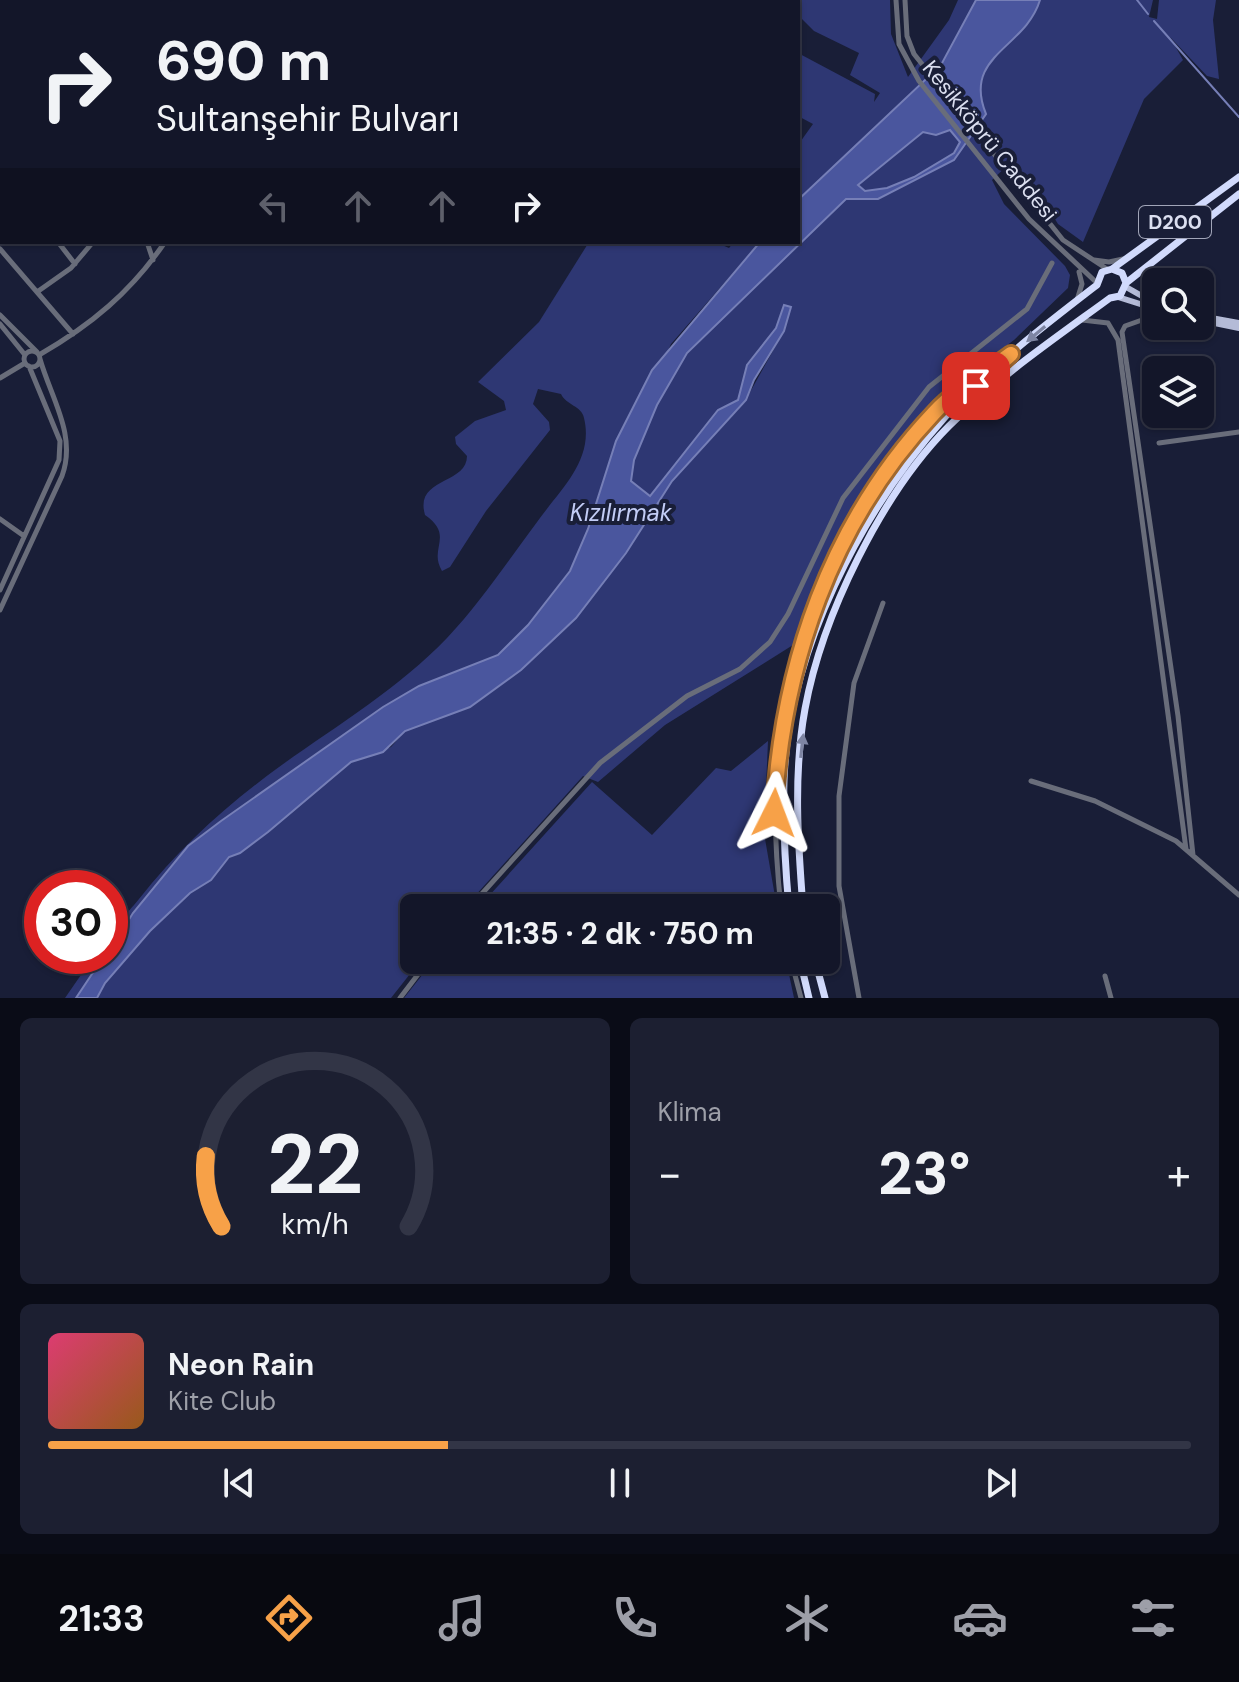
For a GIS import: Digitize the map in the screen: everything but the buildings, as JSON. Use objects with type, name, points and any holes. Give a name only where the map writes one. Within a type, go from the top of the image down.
[{"type":"highway","name":"D200","points":[[1110,269],[1239,177]]},
{"type":"highway","name":"D200","points":[[1126,285],[1239,194]]},
{"type":"highway","points":[[788,894],[784,779],[794,707],[814,639],[861,531],[890,485],[946,416],[1011,354],[1097,284],[1110,269],[1122,273],[1126,285],[1114,298],[1028,356],[946,428],[898,490],[868,538],[823,644],[805,709],[798,778],[802,894]]},
{"type":"highway","points":[[1097,284],[1100,293],[1114,298]]},
{"type":"highway","points":[[803,974],[809,998]]},
{"type":"highway","points":[[819,974],[825,998]]},
{"type":"main road","points":[[1126,285],[1142,298]]},
{"type":"main road","points":[[1114,298],[1142,305]]},
{"type":"main road","points":[[1214,321],[1239,326]]},
{"type":"street","name":"Kesikköprü Caddesi","points":[[896,0],[899,44],[907,63],[1029,219],[1097,284]]},
{"type":"street","name":"Kesikköprü Caddesi","points":[[905,0],[907,36],[914,54],[1063,240],[1086,258],[1110,269]]},
{"type":"street","points":[[60,244],[75,264]]},
{"type":"street","points":[[37,292],[75,264],[91,244]]},
{"type":"street","points":[[148,244],[153,260]]},
{"type":"street","points":[[25,355],[38,355],[73,334],[123,296],[164,244]]},
{"type":"street","points":[[0,249],[73,334]]},
{"type":"street","points":[[1086,258],[1104,263],[1124,259]]},
{"type":"street","points":[[482,894],[600,763],[687,696],[740,669],[770,642],[849,490],[929,387],[1027,309],[1052,263]]},
{"type":"street","points":[[1077,268],[1082,280],[1077,300]]},
{"type":"street","points":[[0,315],[38,355],[65,431],[68,453],[62,476],[0,610]]},
{"type":"street","points":[[1142,317],[1125,326],[1122,352],[1186,849]]},
{"type":"street","points":[[1082,320],[1108,323],[1116,333],[1122,352],[1178,716],[1193,855]]},
{"type":"street","points":[[0,324],[25,355],[60,441],[59,460],[0,590]]},
{"type":"street","points":[[779,894],[776,862],[777,766],[790,685],[822,589],[850,529],[905,447],[960,389],[1011,354]]},
{"type":"street","points":[[0,378],[27,364],[36,365],[38,355]]},
{"type":"street","points":[[1159,443],[1239,432]]},
{"type":"street","points":[[0,519],[24,536]]},
{"type":"street","points":[[859,998],[839,886],[839,796],[854,683],[883,603]]},
{"type":"street","points":[[1031,781],[1095,801],[1186,849],[1239,895]]},
{"type":"street","points":[[400,998],[418,974]]},
{"type":"street","points":[[795,974],[801,998]]},
{"type":"street","points":[[1105,976],[1111,998]]},
{"type":"shaded area","points":[[800,0],[890,0],[891,34],[908,77],[949,20],[958,0],[976,0],[941,65],[800,198],[800,142],[813,124],[800,117],[800,54],[875,94],[874,102],[880,93],[850,75],[859,53],[814,31],[800,17]]},
{"type":"shaded area","points":[[1040,0],[1153,0],[1149,17],[1157,19],[1159,0],[1216,0],[1213,20],[1219,79],[1207,76],[1170,37],[1183,60],[1144,99],[1083,242],[1058,224],[1036,188],[1011,162],[992,180],[1004,204],[1065,266],[1070,275],[1068,288],[1014,340],[958,382],[897,450],[835,544],[793,645],[665,725],[598,782],[583,776],[477,894],[400,894],[400,974],[410,974],[391,998],[97,998],[113,974],[128,974],[128,956],[150,931],[190,893],[211,880],[229,857],[240,853],[268,832],[351,762],[391,747],[405,731],[470,707],[521,670],[576,618],[626,553],[672,481],[744,403],[784,331],[784,306],[776,328],[747,365],[738,400],[718,410],[650,496],[631,481],[634,460],[657,405],[687,353],[846,199],[878,199],[954,160],[986,114],[981,94],[982,78],[989,64],[1022,30]]},
{"type":"shaded area","points":[[950,130],[960,142],[954,153],[914,177],[887,188],[864,191],[858,185],[923,132],[936,135]]},
{"type":"shaded area","points":[[588,244],[720,244],[729,248],[732,244],[758,244],[671,344],[570,570],[528,625],[498,655],[419,686],[221,821],[188,846],[128,921],[128,912],[170,862],[222,812],[387,690],[447,638],[483,595],[574,472],[584,447],[586,433],[583,414],[561,394],[538,389],[533,404],[549,422],[550,430],[486,511],[450,567],[442,571],[438,563],[438,529],[425,515],[427,494],[465,465],[467,456],[456,444],[455,437],[475,421],[506,410],[504,401],[478,382],[539,322]]},
{"type":"shaded area","points":[[768,741],[764,833],[775,894],[491,894],[592,782],[652,835],[716,768],[731,771]]},
{"type":"shaded area","points":[[82,974],[92,974],[76,998],[65,998]]},
{"type":"shaded area","points":[[423,974],[789,974],[794,998],[404,998]]},
{"type":"water","name":"Kızılırmak","points":[[976,0],[1040,0],[1032,17],[998,53],[982,78],[981,94],[986,114],[954,160],[878,199],[846,199],[800,244],[800,198],[941,65]],"holes":[[[950,130],[960,142],[954,153],[914,177],[887,188],[865,191],[858,185],[923,132],[936,135]]]},
{"type":"water","name":"Kızılırmak","points":[[758,244],[800,244],[687,353],[657,405],[634,460],[631,481],[650,496],[718,410],[738,400],[747,365],[776,328],[784,305],[791,307],[784,331],[754,380],[746,400],[672,481],[626,553],[576,618],[521,670],[470,707],[405,731],[383,752],[351,762],[268,832],[240,853],[229,857],[211,880],[190,893],[128,956],[128,921],[188,846],[383,707],[419,686],[498,655],[528,625],[570,571],[588,529],[616,441],[652,370]]},
{"type":"water","name":"Kızılırmak","points":[[92,974],[113,974],[97,998],[76,998]]},
{"type":"waterway","points":[[1137,0],[1148,14]]},
{"type":"waterway","points":[[1154,21],[1239,117]]},
{"type":"route","points":[[774,813],[777,766],[790,685],[826,578],[875,487],[905,447],[960,389],[1011,354],[976,386]]}]
